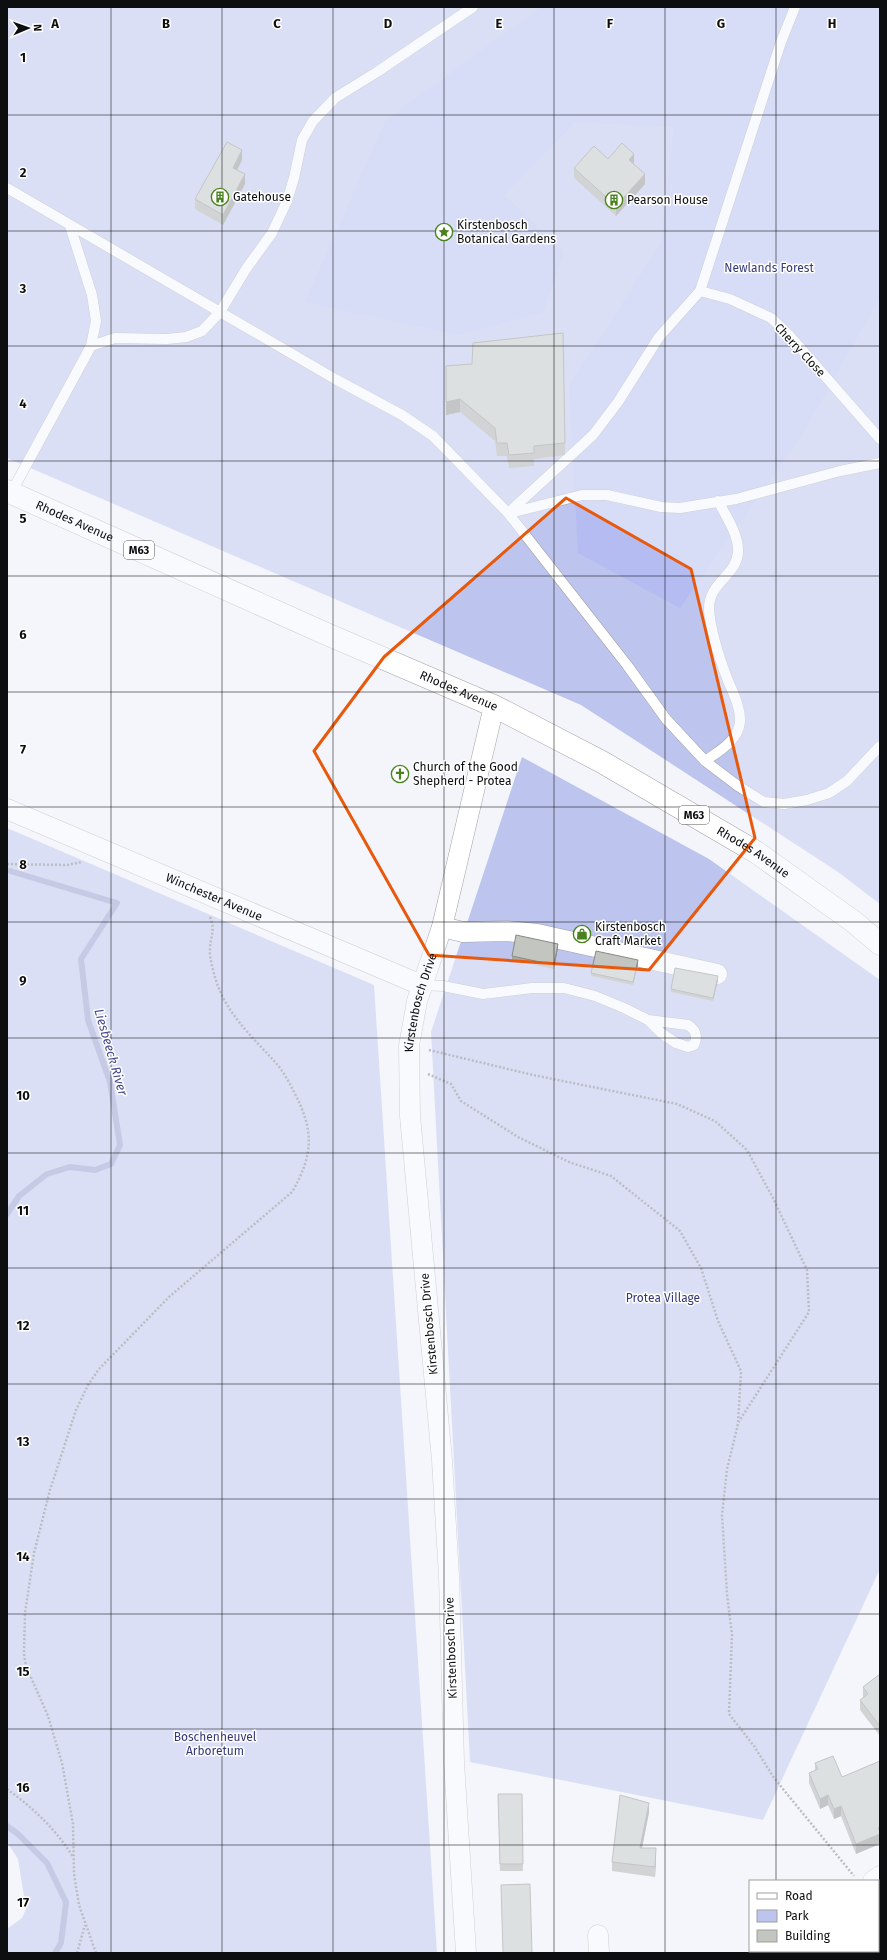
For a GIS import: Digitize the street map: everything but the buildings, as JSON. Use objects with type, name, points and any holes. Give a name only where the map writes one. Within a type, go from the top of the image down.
[{"type":"main road","name":"Rhodes Avenue","points":[[9,492],[315,629],[494,706],[602,762],[756,852],[854,922],[880,944]]},
{"type":"street","name":"Kirstenbosch Drive","points":[[466,1953],[454,1763],[449,1576],[442,1460],[410,1116],[409,1046],[422,985],[442,927],[494,706]]},
{"type":"street","name":"Winchester Avenue","points":[[7,809],[422,985]]},
{"type":"street","points":[[442,927],[463,932],[537,934],[717,974]]},
{"type":"lane","points":[[91,346],[115,338],[167,339],[186,337],[202,331],[220,312],[246,269],[272,233],[287,201],[294,178],[302,140],[313,120],[335,98],[377,72],[473,7]]},
{"type":"lane","points":[[508,514],[593,435],[618,402],[659,337],[700,291],[781,42],[795,7]]},
{"type":"lane","points":[[7,188],[335,379],[402,416],[433,436],[508,514],[627,665],[666,719],[705,761],[738,786],[764,802],[784,804],[808,800],[829,793],[847,781],[880,746]]},
{"type":"lane","points":[[9,492],[91,346],[96,321],[92,295],[70,226]]},
{"type":"lane","name":"Cherry Close","points":[[700,291],[730,299],[771,318],[789,335],[880,439]]},
{"type":"lane","points":[[508,514],[582,495],[607,495],[661,506],[680,508],[736,499],[840,471],[880,463]]},
{"type":"lane","points":[[705,761],[729,743],[738,733],[740,721],[738,704],[713,635],[709,609],[713,590],[734,566],[738,553],[736,539],[718,501]]},
{"type":"lane","points":[[422,985],[443,986],[483,994],[532,988],[564,988],[595,996],[648,1020]]},
{"type":"path","points":[[7,864],[78,864],[89,859],[101,849]]},
{"type":"path","points":[[96,1953],[79,1905],[73,1857],[72,1824],[62,1763],[48,1716],[26,1666],[24,1647],[25,1613],[34,1553],[60,1457],[76,1410],[88,1385],[99,1369],[169,1297],[292,1192],[303,1174],[308,1156],[308,1125],[294,1092],[277,1064],[255,1042],[226,1003],[219,990],[209,951],[214,927],[206,910],[212,897]]},
{"type":"path","points":[[409,1046],[458,1056],[533,1076],[678,1104],[715,1120],[747,1150],[773,1198],[807,1270],[809,1312],[738,1424]]},
{"type":"path","points":[[409,1066],[451,1084],[461,1101],[518,1137],[569,1162],[611,1176],[680,1231],[701,1268],[718,1321],[741,1371],[738,1424],[726,1469],[722,1515],[727,1594],[732,1635],[729,1714],[754,1746],[774,1778],[858,1880]]},
{"type":"path","points":[[7,1789],[52,1828],[73,1857]]},
{"type":"path","points":[[77,1953],[85,1923]]},
{"type":"highlighted area","points":[[566,498],[691,569],[755,838],[649,970],[429,955],[314,751],[384,657]]},
{"type":"green space","name":"Kirstenbosch Botanical Gardens","points":[[7,7],[880,7],[880,904],[838,872],[581,705],[7,458]]},
{"type":"green space","name":"Newlands Forest","points":[[541,7],[880,7],[880,297],[803,433],[680,608],[578,553],[569,386],[661,243],[674,127],[575,122],[504,195],[564,252],[543,312],[459,335],[305,302],[386,120]]},
{"type":"green space","name":"Protea Village","points":[[522,757],[709,859],[880,980],[880,1569],[763,1820],[470,1762],[431,1032]]},
{"type":"green space","name":"Boschenheuvel Arboretum","points":[[7,828],[374,985],[437,1953],[7,1953],[7,1929],[22,1918],[26,1909],[18,1859],[7,1842]]},
{"type":"waterway","name":"Liesbeeck River","points":[[7,1214],[19,1196],[47,1174],[70,1167],[95,1170],[111,1164],[120,1145],[110,1082],[88,1020],[81,959],[117,903],[10,871]]},
{"type":"waterway","name":"Liesbeeck River","points":[[7,1826],[18,1834],[47,1863],[66,1902],[61,1943],[55,1953]]},
{"type":"place","name":"Gatehouse","points":[[220,197]]},
{"type":"place","name":"Pearson House","points":[[614,200]]},
{"type":"place","name":"Kirstenbosch Botanical Gardens","points":[[444,232]]},
{"type":"place","name":"Church of the Good Shepherd - Protea","points":[[400,774]]},
{"type":"place","name":"Kirstenbosch Craft Market","points":[[582,934]]}]
